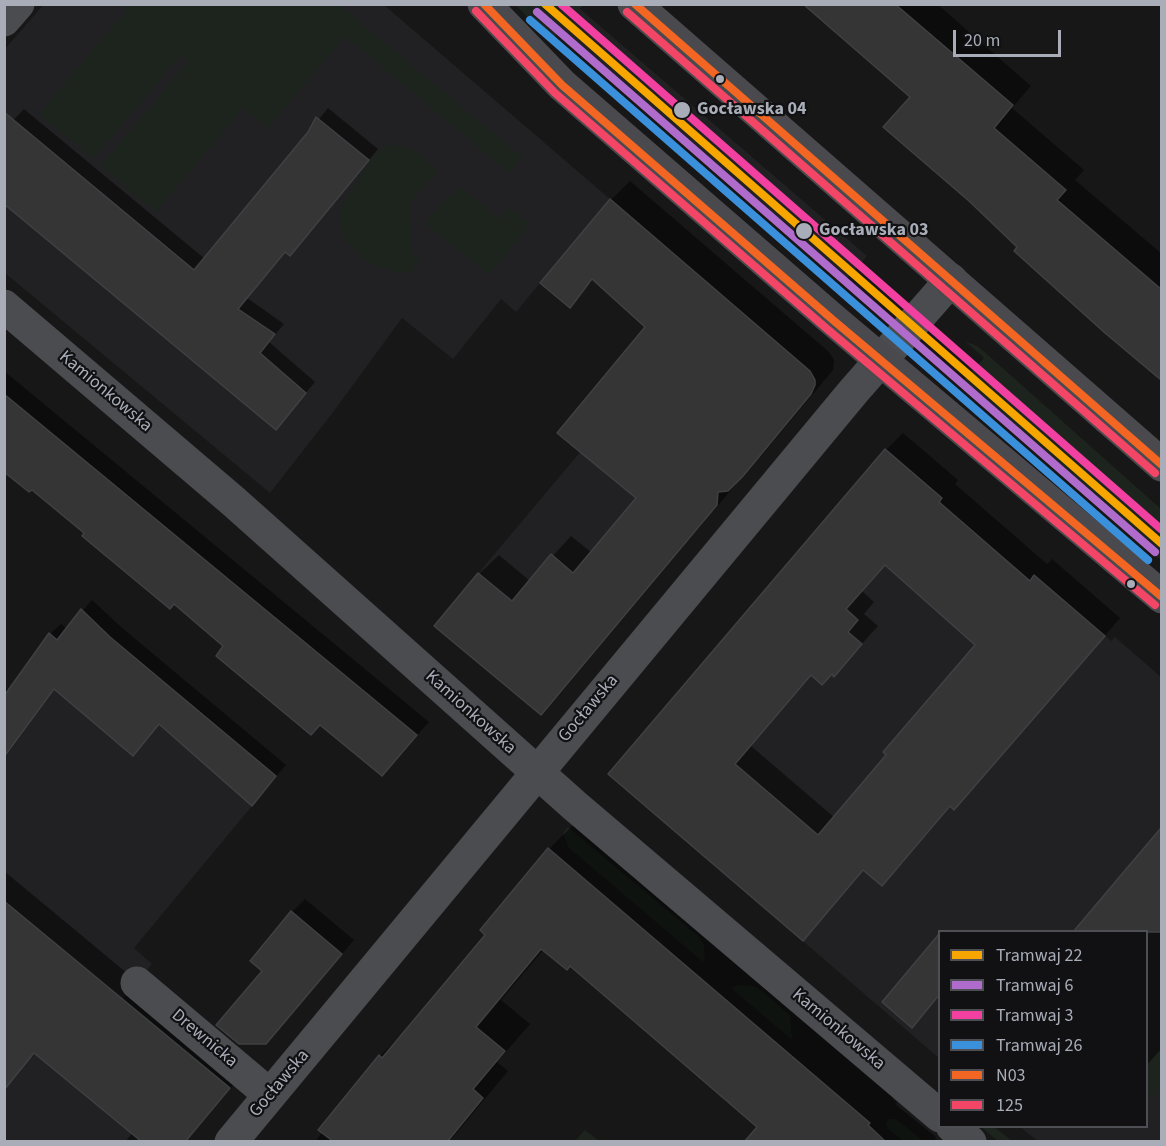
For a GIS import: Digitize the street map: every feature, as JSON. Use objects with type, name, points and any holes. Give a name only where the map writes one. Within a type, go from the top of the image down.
[{"type":"main road","points":[[484,4],[562,85],[880,360],[1161,597]]},
{"type":"main road","points":[[634,4],[1161,465]]},
{"type":"street","points":[[4,20],[18,4]]},
{"type":"street","name":"Gocławska","points":[[231,1142],[880,360],[951,280]]},
{"type":"street","name":"Kamionkowska","points":[[4,306],[234,501],[537,772],[938,1115]]},
{"type":"street","name":"Drewnicka","points":[[137,983],[270,1095]]},
{"type":"street","points":[[954,1128],[970,1142]]},
{"type":"shaded area","points":[[43,5],[384,5],[610,199],[516,312],[501,299],[453,359],[402,318],[270,493],[5,273],[5,49]]},
{"type":"shaded area","points":[[120,5],[339,5],[522,157],[509,173],[345,36],[268,128],[243,108],[156,212],[101,166],[188,62],[181,55],[93,159],[39,114],[126,10]]},
{"type":"shaded area","points":[[516,5],[526,5],[532,10],[527,5],[583,5],[550,42]]},
{"type":"shaded area","points":[[578,7],[867,256],[847,279],[559,29]]},
{"type":"shaded area","points":[[389,144],[413,149],[438,170],[410,203],[412,253],[419,258],[411,272],[397,272],[372,264],[360,256],[348,243],[340,228],[340,208],[374,155]]},
{"type":"shaded area","points":[[461,188],[499,219],[510,207],[530,224],[489,275],[425,223],[450,193],[454,197]]},
{"type":"shaded area","points":[[965,341],[977,346],[988,355],[1161,509],[1161,560],[961,383],[984,358]]},
{"type":"shaded area","points":[[885,449],[942,498],[939,502],[1023,575],[1016,583],[1023,589],[1034,575],[1111,641],[1115,637],[1161,677],[1161,1141],[1038,1141],[1021,1128],[1148,1128],[1148,930],[938,930],[938,1057],[608,774]]},
{"type":"shaded area","points":[[581,451],[686,541],[541,715],[434,626]]},
{"type":"shaded area","points":[[49,633],[159,724],[252,806],[134,948],[152,964],[122,1000],[230,1088],[185,1141],[5,1142],[5,696]]},
{"type":"shaded area","points":[[568,827],[699,937],[704,945],[703,962],[569,848],[563,833]]},
{"type":"shaded area","points":[[738,985],[754,986],[790,1015],[792,1040],[731,988]]},
{"type":"shaded area","points":[[1161,1047],[1161,1088],[1153,1098],[1148,1094],[1148,1064]]},
{"type":"shaded area","points":[[889,1119],[896,1119],[923,1141],[903,1141],[888,1129],[886,1123]]},
{"type":"shaded area","points":[[982,1128],[995,1128],[1012,1141],[998,1141]]},
{"type":"shaded area","points":[[585,1130],[599,1141],[575,1141]]},
{"type":"building","points":[[803,4],[895,4],[1013,105],[994,128],[1066,190],[1057,200],[1161,289],[1161,380],[1014,251],[1017,247],[969,201],[883,127],[910,97]]},
{"type":"building","points":[[4,112],[194,270],[308,132],[316,117],[369,160],[290,256],[285,252],[238,309],[275,334],[260,353],[306,393],[276,430],[4,204]]},
{"type":"building","points":[[610,199],[810,371],[815,385],[811,394],[743,476],[728,491],[718,492],[717,505],[541,715],[434,626],[478,573],[512,601],[551,554],[573,573],[636,498],[557,433],[645,327],[592,279],[570,308],[540,283]]},
{"type":"building","points":[[4,394],[417,735],[382,776],[320,725],[311,735],[216,656],[223,646],[174,604],[170,609],[82,536],[84,533],[32,490],[29,492],[4,472]]},
{"type":"building","points":[[885,449],[942,498],[939,502],[1030,581],[1034,575],[1105,636],[954,810],[950,806],[882,886],[863,870],[803,941],[608,774]],"holes":[[[885,565],[975,645],[883,752],[886,755],[818,835],[735,764],[811,675],[822,685],[832,674],[834,677],[862,644],[848,632],[858,620],[846,609]]]},
{"type":"building","points":[[81,609],[110,637],[276,776],[252,806],[159,724],[133,756],[54,689],[4,757],[4,696],[49,633],[57,640]]},
{"type":"building","points":[[1161,828],[1161,932],[1075,930]]},
{"type":"building","points":[[548,848],[870,1123],[868,1125],[886,1142],[744,1142],[757,1127],[570,966],[567,970],[541,949],[476,1027],[505,1051],[473,1089],[483,1098],[447,1142],[334,1142],[318,1130],[379,1055],[382,1058],[485,935],[480,930]]},
{"type":"building","points":[[4,901],[230,1088],[185,1142],[142,1142],[34,1053],[4,1090]]},
{"type":"building","points":[[291,911],[342,954],[266,1044],[239,1044],[216,1025],[262,971],[250,961]]},
{"type":"building","points":[[938,935],[938,996],[912,1028],[882,1002]]},
{"type":"tram line","name":"22","points":[[545,4],[1162,544]]},
{"type":"tram line","name":"3","points":[[561,4],[1162,530]]},
{"type":"tram line","name":"6","points":[[537,12],[1155,552]]},
{"type":"tram line","name":"26","points":[[530,20],[1148,560]]},
{"type":"transit line","name":"N03","points":[[484,4],[562,85],[833,320],[1162,597]]},
{"type":"transit line","name":"N03","points":[[635,4],[1162,465]]},
{"type":"transit line","name":"125","points":[[476,11],[555,93],[826,328],[1155,605]]},
{"type":"transit line","name":"125","points":[[627,12],[1155,473]]},
{"type":"place","name":"Gocławska 04","points":[[682,110]]},
{"type":"place","name":"Gocławska 03","points":[[804,231]]}]
